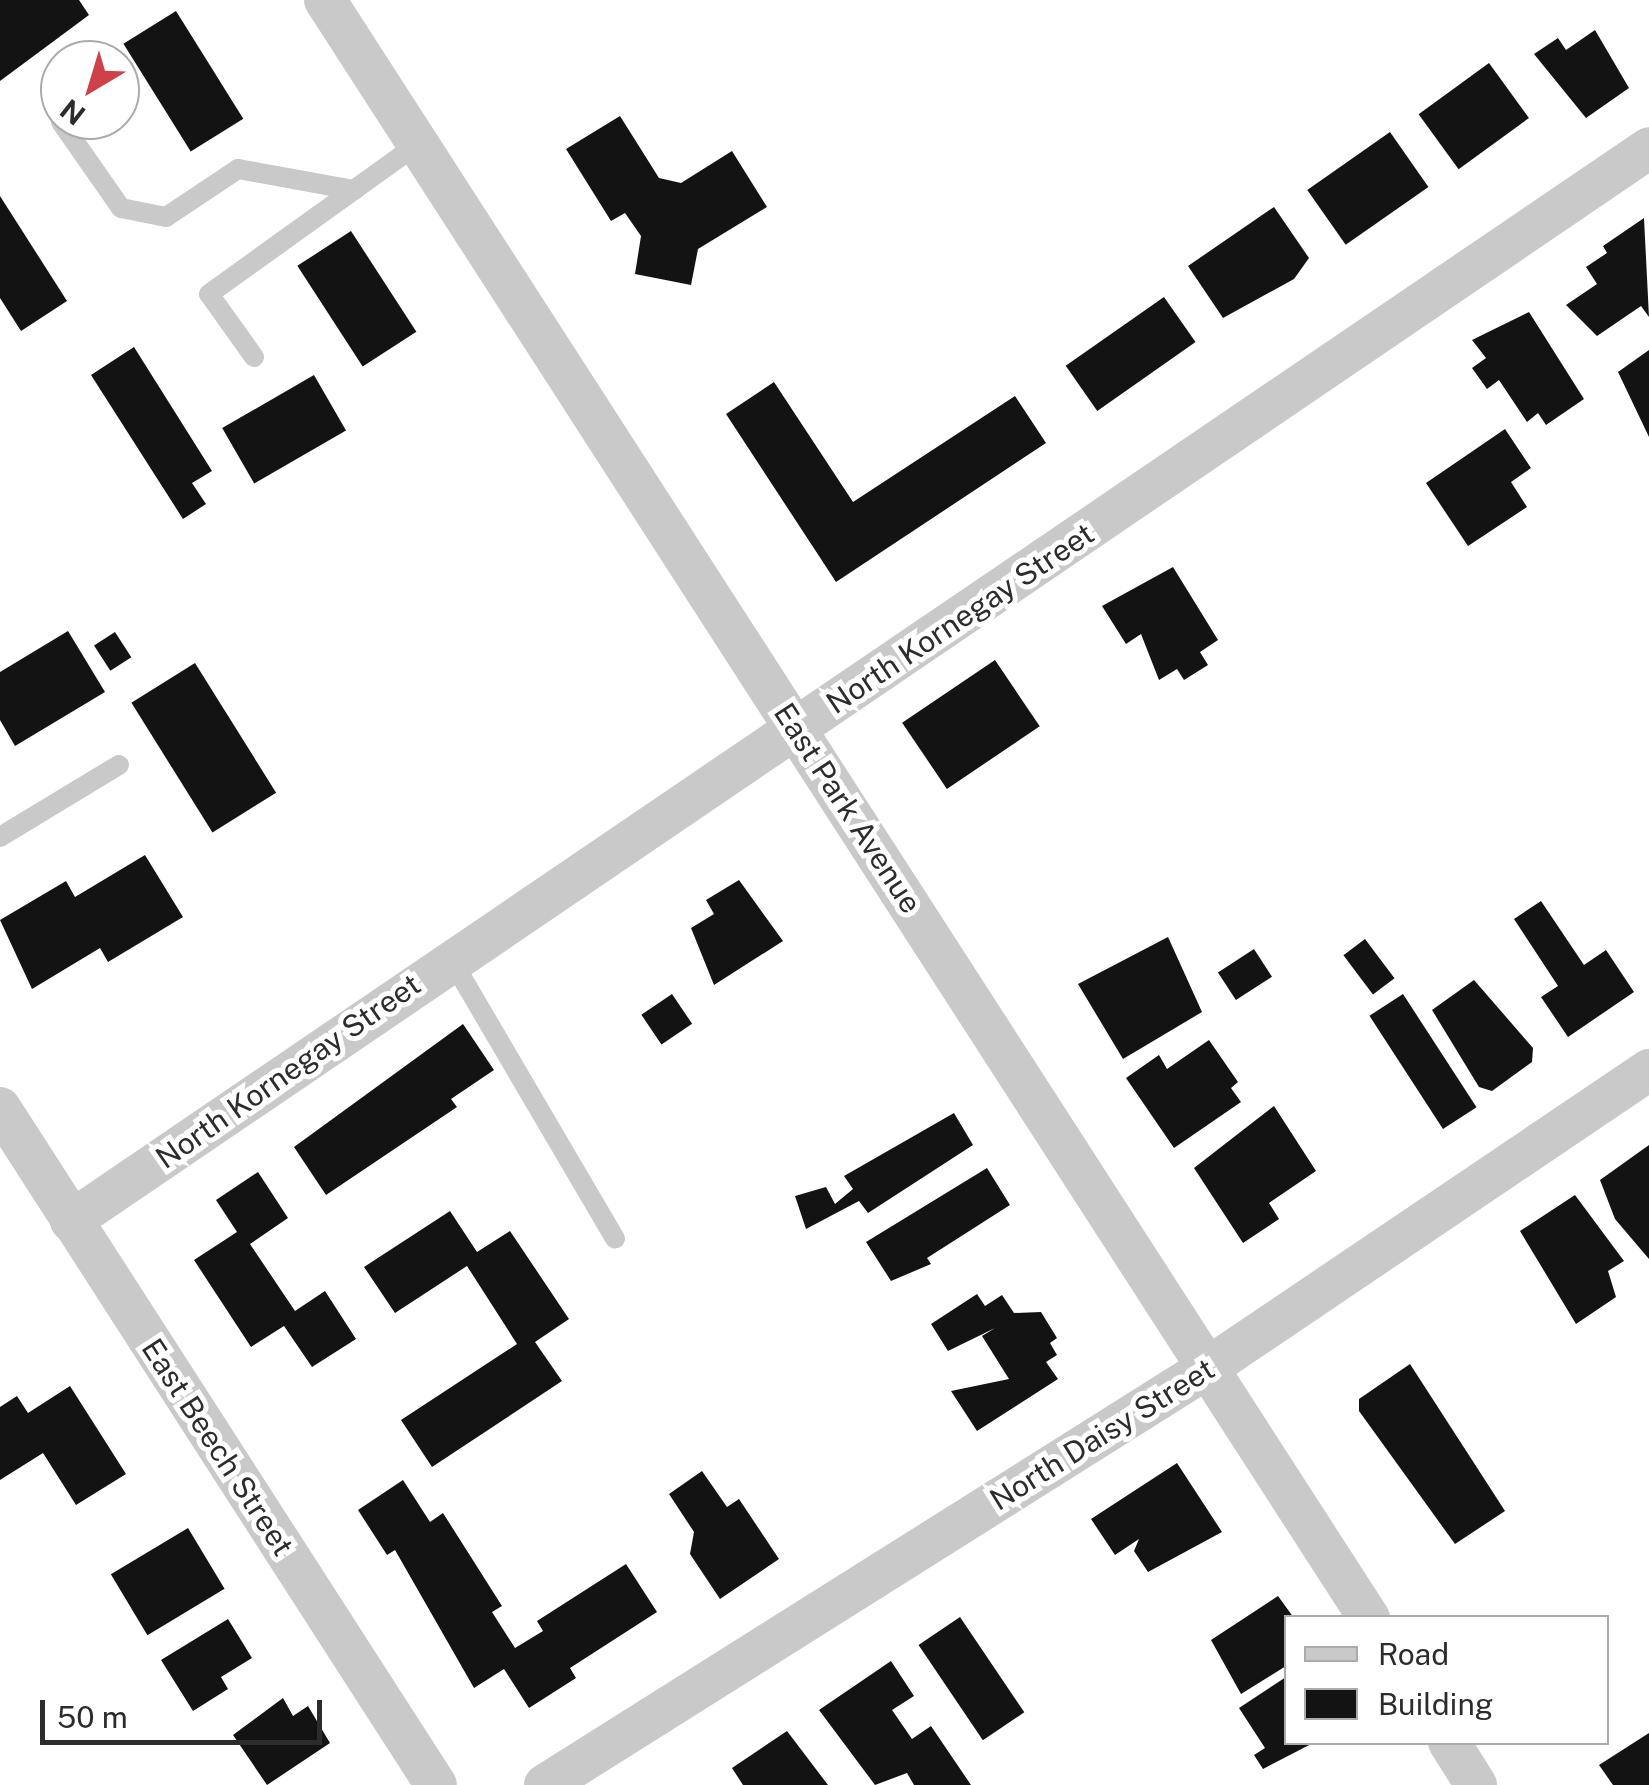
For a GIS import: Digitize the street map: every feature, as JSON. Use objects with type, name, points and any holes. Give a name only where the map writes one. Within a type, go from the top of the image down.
[{"type":"street","name":"East Park Avenue","points":[[325,0],[1367,1615]]},
{"type":"street","name":"North Kornegay Street","points":[[71,1221],[451,958],[796,730],[1649,148]]},
{"type":"street","name":"North Daisy Street","points":[[545,1785],[1209,1367],[1649,1070]]},
{"type":"street","name":"East Beech Street","points":[[0,1108],[436,1785]]},
{"type":"street","points":[[1451,1745],[1476,1785]]},
{"type":"lane","points":[[73,140],[120,208],[166,217],[238,169],[354,190]]},
{"type":"lane","points":[[254,357],[209,294],[418,144]]},
{"type":"lane","points":[[0,836],[120,765]]},
{"type":"lane","points":[[451,958],[615,1238]]},
{"type":"building","points":[[0,0],[79,0],[89,15],[55,40],[40,40],[40,51],[0,81]]},
{"type":"building","points":[[176,11],[243,119],[191,152],[140,70],[140,40],[130,40]]},
{"type":"building","points":[[1595,30],[1629,88],[1586,118],[1534,54],[1558,38],[1566,50]]},
{"type":"building","points":[[1489,63],[1529,118],[1459,169],[1419,114]]},
{"type":"building","points":[[620,116],[659,178],[681,183],[732,151],[767,207],[698,249],[691,285],[635,274],[641,236],[625,213],[611,221],[566,149]]},
{"type":"building","points":[[1390,132],[1428,187],[1346,245],[1307,190]]},
{"type":"building","points":[[0,196],[67,301],[21,331],[0,298]]},
{"type":"building","points":[[1274,207],[1309,258],[1294,279],[1223,318],[1188,266]]},
{"type":"building","points":[[1644,218],[1649,317],[1641,306],[1597,336],[1566,305],[1597,284],[1586,267],[1607,253],[1603,246]]},
{"type":"building","points":[[351,231],[416,332],[363,366],[297,266]]},
{"type":"building","points":[[1164,297],[1196,342],[1097,411],[1066,366]]},
{"type":"building","points":[[1529,312],[1584,399],[1546,425],[1538,413],[1527,422],[1499,380],[1487,389],[1472,368],[1486,358],[1472,340]]},
{"type":"building","points":[[134,347],[212,471],[192,483],[206,504],[183,519],[91,375]]},
{"type":"building","points":[[1649,350],[1649,437],[1618,372]]},
{"type":"building","points":[[314,375],[346,430],[254,483],[222,428]]},
{"type":"building","points":[[774,382],[853,502],[1015,396],[1046,443],[836,582],[726,414]]},
{"type":"building","points":[[1505,429],[1531,468],[1511,482],[1527,507],[1468,546],[1426,483]]},
{"type":"building","points":[[1173,567],[1218,640],[1200,652],[1208,665],[1184,680],[1177,669],[1159,680],[1141,634],[1126,644],[1102,606]]},
{"type":"building","points":[[68,631],[105,692],[15,746],[0,720],[0,672]]},
{"type":"building","points":[[115,632],[131,657],[110,671],[94,646]]},
{"type":"building","points":[[995,660],[1040,726],[947,789],[902,723]]},
{"type":"building","points":[[195,663],[276,793],[212,832],[131,703]]},
{"type":"building","points":[[145,855],[183,917],[108,962],[100,948],[32,989],[0,920],[66,881],[75,897]]},
{"type":"building","points":[[739,880],[783,941],[714,985],[691,928],[714,914],[706,900]]},
{"type":"building","points":[[1541,901],[1584,965],[1606,950],[1634,992],[1568,1037],[1541,997],[1558,986],[1514,919]]},
{"type":"building","points":[[1168,937],[1202,1012],[1123,1059],[1078,984]]},
{"type":"building","points":[[1365,939],[1394,978],[1373,994],[1343,955]]},
{"type":"building","points":[[1254,949],[1272,977],[1236,1000],[1218,972]]},
{"type":"building","points":[[1474,980],[1533,1048],[1532,1062],[1492,1091],[1479,1087],[1432,1010]]},
{"type":"building","points":[[672,994],[692,1024],[661,1045],[641,1015]]},
{"type":"building","points":[[1403,994],[1477,1107],[1443,1129],[1369,1016]]},
{"type":"building","points":[[463,1024],[494,1070],[451,1099],[457,1107],[326,1195],[294,1147]]},
{"type":"building","points":[[1209,1040],[1238,1082],[1231,1088],[1241,1102],[1174,1148],[1126,1078],[1159,1055],[1167,1069]]},
{"type":"building","points":[[1274,1106],[1316,1171],[1269,1203],[1279,1219],[1243,1243],[1194,1168]]},
{"type":"building","points":[[954,1113],[973,1145],[868,1213],[859,1201],[806,1229],[795,1196],[826,1187],[835,1204],[853,1189],[844,1176]]},
{"type":"building","points":[[1649,1145],[1649,1259],[1615,1219],[1600,1180]]},
{"type":"building","points":[[987,1168],[1010,1205],[927,1258],[931,1264],[891,1281],[866,1242]]},
{"type":"building","points":[[258,1172],[288,1218],[250,1244],[295,1311],[325,1291],[356,1339],[312,1367],[284,1326],[251,1347],[194,1260],[237,1232],[216,1200]]},
{"type":"building","points":[[1575,1195],[1624,1261],[1608,1271],[1616,1297],[1576,1324],[1520,1231]]},
{"type":"building","points":[[450,1211],[477,1252],[510,1231],[569,1319],[535,1342],[562,1381],[432,1467],[401,1420],[517,1344],[467,1266],[395,1313],[364,1267]]},
{"type":"building","points":[[977,1294],[985,1306],[1002,1295],[1014,1313],[1041,1312],[1057,1338],[1050,1343],[1057,1355],[1046,1362],[1058,1379],[977,1431],[951,1391],[1009,1379],[982,1336],[995,1328],[948,1351],[931,1324]]},
{"type":"building","points":[[1410,1364],[1505,1511],[1455,1544],[1359,1411],[1359,1399]]},
{"type":"building","points":[[70,1386],[126,1474],[76,1505],[43,1453],[0,1480],[0,1407],[17,1396],[28,1413]]},
{"type":"building","points":[[1177,1463],[1222,1532],[1148,1572],[1134,1551],[1139,1539],[1115,1555],[1091,1519]]},
{"type":"building","points":[[702,1471],[727,1507],[739,1499],[779,1559],[720,1599],[690,1554],[694,1532],[669,1494]]},
{"type":"building","points":[[403,1480],[430,1522],[443,1513],[502,1606],[492,1612],[515,1648],[543,1631],[537,1621],[626,1564],[657,1612],[570,1668],[576,1678],[529,1708],[504,1669],[474,1688],[395,1550],[387,1555],[358,1510]]},
{"type":"building","points":[[188,1528],[225,1589],[147,1635],[111,1574]]},
{"type":"building","points":[[1278,1596],[1292,1615],[1284,1615],[1284,1667],[1241,1694],[1211,1640]]},
{"type":"building","points":[[960,1617],[1024,1712],[983,1740],[919,1645]]},
{"type":"building","points":[[228,1619],[252,1658],[221,1677],[228,1689],[193,1711],[161,1660]]},
{"type":"building","points":[[891,1661],[914,1696],[892,1710],[912,1739],[931,1726],[971,1785],[914,1785],[907,1773],[875,1785],[819,1710]]},
{"type":"building","points":[[1284,1678],[1284,1745],[1309,1745],[1263,1769],[1254,1755],[1265,1748],[1239,1708]]},
{"type":"building","points":[[283,1698],[293,1716],[308,1706],[330,1743],[267,1785],[233,1735]]},
{"type":"building","points":[[787,1731],[828,1785],[743,1785],[732,1768]]},
{"type":"building","points":[[1649,1733],[1649,1785],[1613,1785],[1599,1765]]}]
